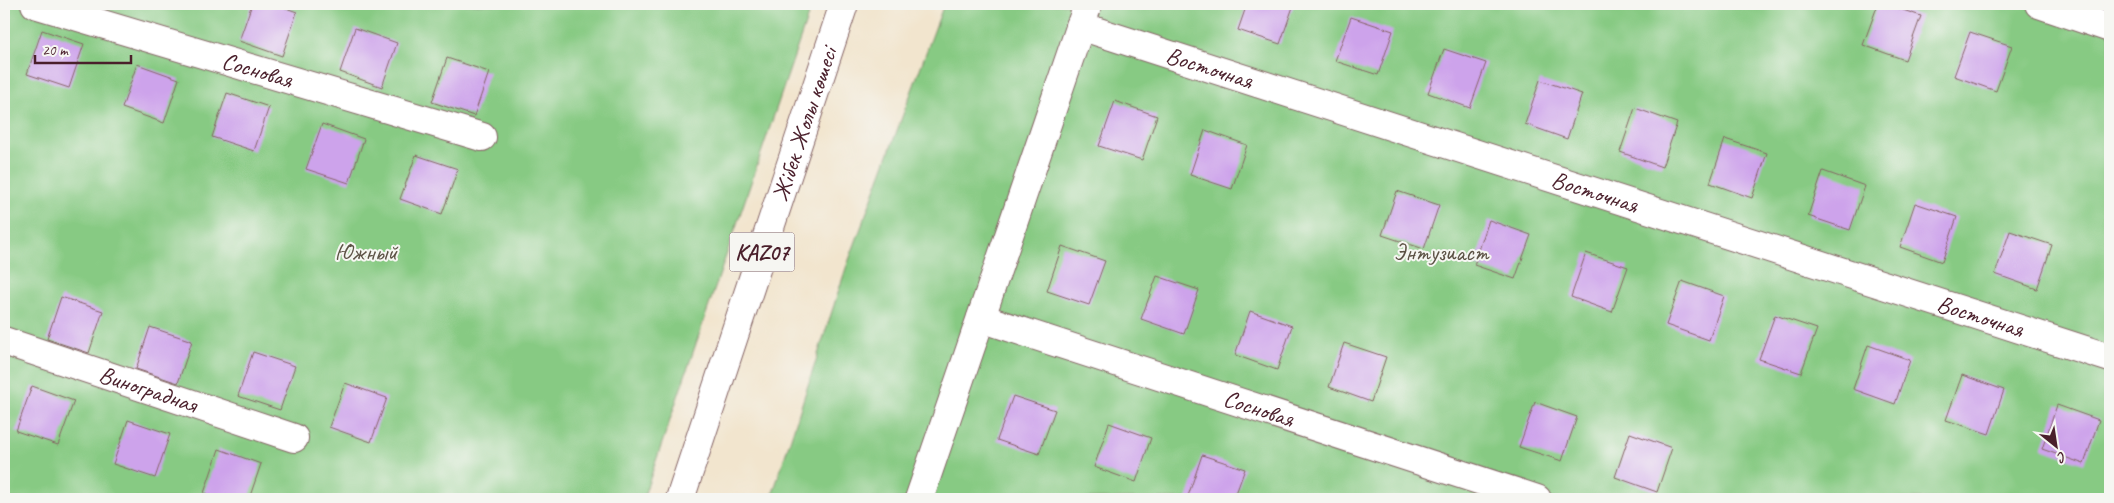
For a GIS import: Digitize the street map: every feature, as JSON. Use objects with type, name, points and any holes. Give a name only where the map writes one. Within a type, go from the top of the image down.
[{"type":"main road","name":"Сосновая","points":[[35,4],[482,137]]},
{"type":"main road","name":"Жібек Жолы көшесі","points":[[680,499],[844,4]]},
{"type":"main road","points":[[2039,4],[2110,28]]},
{"type":"main road","points":[[919,499],[1084,15]]},
{"type":"main road","name":"Восточная","points":[[1084,15],[2110,358]]},
{"type":"main road","name":"Сосновая","points":[[981,318],[1537,499]]},
{"type":"main road","name":"Виноградная","points":[[4,341],[294,438]]},
{"type":"green space","name":"Южный","points":[[4,4],[812,4],[643,499],[4,499]]},
{"type":"green space","name":"Энтузиаст","points":[[944,4],[2110,4],[2110,499],[771,499],[846,268]]},
{"type":"building","points":[[252,4],[275,4],[297,12],[282,56],[239,41]]},
{"type":"building","points":[[1247,4],[1294,4],[1280,44],[1238,30]]},
{"type":"building","points":[[1878,4],[1885,4],[1921,16],[1905,60],[1863,45]]},
{"type":"building","points":[[1351,17],[1393,31],[1378,75],[1335,61]]},
{"type":"building","points":[[355,28],[397,43],[382,87],[340,72]]},
{"type":"building","points":[[42,30],[84,44],[69,88],[27,74]]},
{"type":"building","points":[[1970,32],[2012,46],[1996,91],[1954,76]]},
{"type":"building","points":[[1444,49],[1486,63],[1470,108],[1428,93]]},
{"type":"building","points":[[447,58],[489,72],[474,116],[432,102]]},
{"type":"building","points":[[137,64],[179,79],[164,123],[122,108]]},
{"type":"building","points":[[1540,80],[1582,94],[1567,139],[1525,124]]},
{"type":"building","points":[[227,93],[269,107],[254,151],[212,137]]},
{"type":"building","points":[[1115,101],[1157,116],[1142,160],[1099,146]]},
{"type":"building","points":[[1635,108],[1677,123],[1662,167],[1620,152]]},
{"type":"building","points":[[322,124],[364,139],[349,183],[306,169]]},
{"type":"building","points":[[1205,130],[1247,145],[1232,189],[1190,175]]},
{"type":"building","points":[[1725,139],[1767,153],[1752,198],[1710,183]]},
{"type":"building","points":[[416,155],[458,169],[442,214],[400,199]]},
{"type":"building","points":[[1823,171],[1865,186],[1850,230],[1808,216]]},
{"type":"building","points":[[1397,191],[1439,205],[1424,249],[1382,235]]},
{"type":"building","points":[[1915,203],[1957,217],[1942,262],[1900,247]]},
{"type":"building","points":[[1489,220],[1531,235],[1515,279],[1474,265]]},
{"type":"building","points":[[2010,231],[2052,245],[2037,289],[1995,274]]},
{"type":"building","points":[[1062,246],[1105,261],[1089,305],[1047,291]]},
{"type":"building","points":[[1586,253],[1628,267],[1612,312],[1571,297]]},
{"type":"building","points":[[1157,276],[1199,290],[1184,334],[1141,319]]},
{"type":"building","points":[[1682,281],[1724,296],[1709,340],[1666,325]]},
{"type":"building","points":[[61,297],[103,311],[89,353],[47,339]]},
{"type":"building","points":[[1250,311],[1292,326],[1277,370],[1235,355]]},
{"type":"building","points":[[1775,315],[1817,329],[1801,373],[1759,359]]},
{"type":"building","points":[[150,327],[192,341],[178,383],[136,369]]},
{"type":"building","points":[[1344,343],[1386,357],[1371,402],[1329,387]]},
{"type":"building","points":[[1868,345],[1910,360],[1895,404],[1853,389]]},
{"type":"building","points":[[253,352],[295,366],[280,410],[238,396]]},
{"type":"building","points":[[1962,375],[2004,390],[1989,434],[1946,420]]},
{"type":"building","points":[[345,383],[387,398],[371,442],[329,427]]},
{"type":"building","points":[[32,386],[74,401],[58,445],[16,431]]},
{"type":"building","points":[[1013,396],[1055,410],[1039,454],[997,440]]},
{"type":"building","points":[[1535,402],[1577,417],[1562,461],[1519,447]]},
{"type":"building","points":[[2057,405],[2099,420],[2084,464],[2042,449]]},
{"type":"building","points":[[128,420],[170,434],[155,478],[113,464]]},
{"type":"building","points":[[1109,423],[1151,438],[1136,482],[1094,467]]},
{"type":"building","points":[[1630,433],[1672,448],[1657,492],[1615,477]]},
{"type":"building","points":[[219,449],[261,464],[249,499],[221,499],[204,493]]},
{"type":"building","points":[[1202,455],[1245,469],[1234,499],[1187,499]]}]
